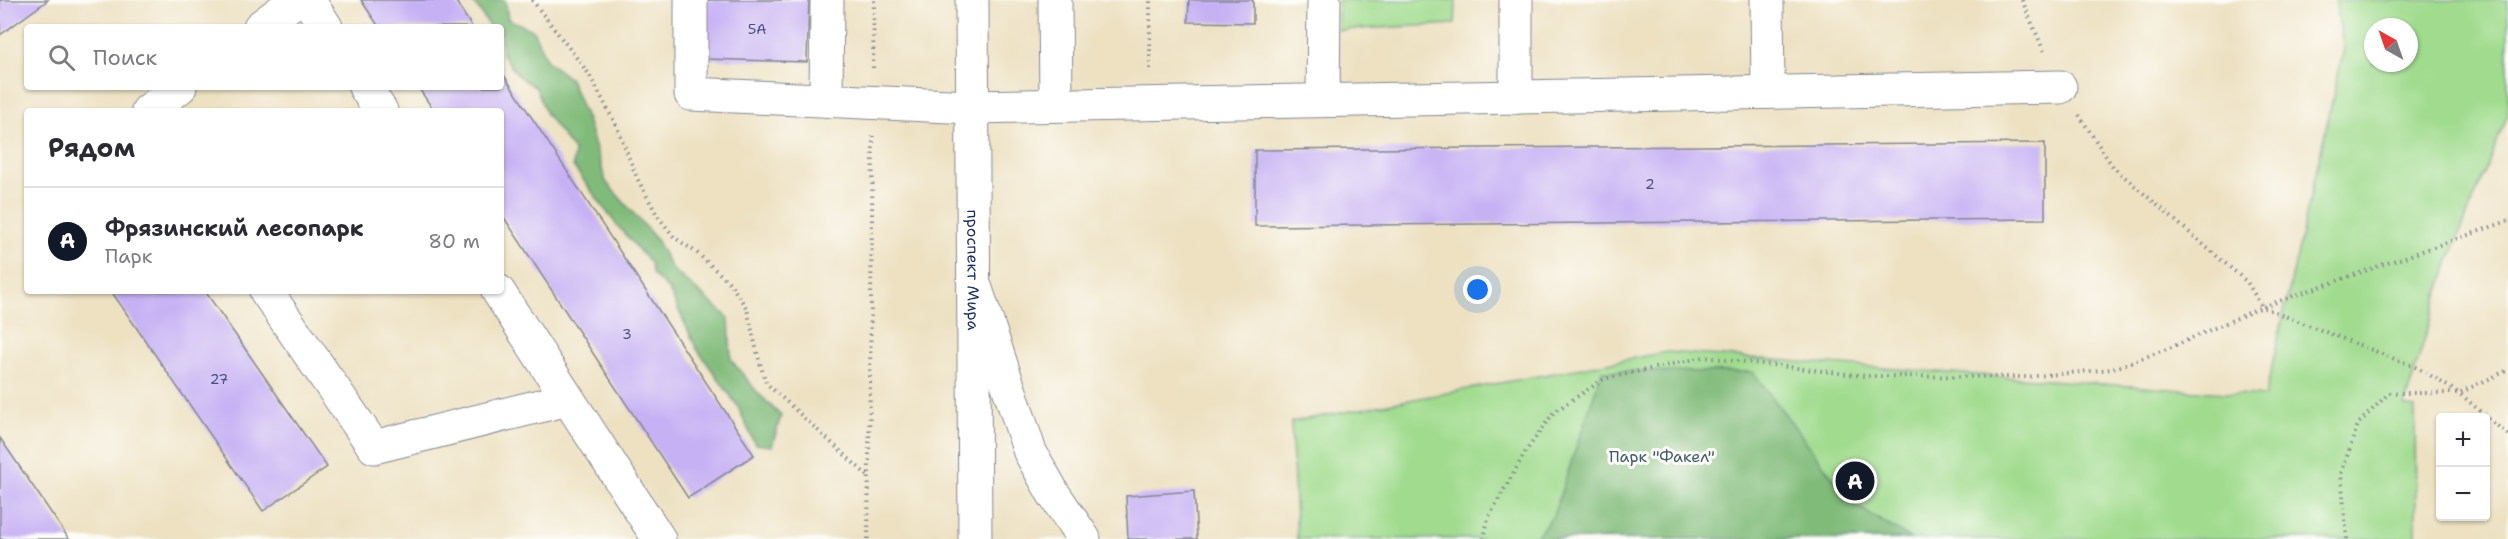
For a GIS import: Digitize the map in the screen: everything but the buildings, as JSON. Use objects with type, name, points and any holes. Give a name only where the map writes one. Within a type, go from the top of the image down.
[{"type":"main road","points":[[264,24],[296,0]]},
{"type":"main road","points":[[308,0],[324,24]]},
{"type":"main road","points":[[691,0],[691,94],[971,107],[2060,87]]},
{"type":"main road","points":[[826,100],[827,0]]},
{"type":"main road","name":"проспект Мира","points":[[972,0],[975,539]]},
{"type":"main road","points":[[1055,0],[1056,105]]},
{"type":"main road","points":[[1323,100],[1324,0]]},
{"type":"main road","points":[[1516,0],[1516,97]]},
{"type":"main road","points":[[1767,0],[1768,92]]},
{"type":"main road","points":[[152,108],[176,90]]},
{"type":"main road","points":[[367,90],[379,108]]},
{"type":"main road","points":[[973,279],[1030,452],[1053,493],[1084,539]]},
{"type":"main road","points":[[268,294],[375,447],[568,399]]},
{"type":"main road","points":[[500,294],[659,539]]},
{"type":"path","points":[[532,0],[589,74],[617,127],[637,178],[657,215],[674,237],[697,253],[730,284],[747,309],[766,383],[869,477]]},
{"type":"path","points":[[868,539],[874,0]]},
{"type":"path","points":[[1149,103],[1150,0]]},
{"type":"path","points":[[2022,0],[2060,87],[2113,167],[2247,282],[2262,307],[2418,368],[2459,393],[2508,435]]},
{"type":"path","points":[[1484,539],[1488,518],[1526,451],[1554,412],[1604,379],[1704,357],[1864,376],[2026,377],[2112,369],[2167,349],[2262,307],[2508,221]]},
{"type":"path","points":[[2347,539],[2341,474],[2358,424],[2389,393],[2459,393],[2508,370]]},
{"type":"green space","points":[[472,0],[505,0],[508,19],[533,30],[547,61],[570,79],[588,123],[606,182],[655,238],[672,269],[729,318],[731,360],[781,416],[772,446],[755,444],[737,405],[697,349],[669,290],[652,274],[651,264],[616,224],[573,166],[574,151],[546,114],[536,88],[518,76],[504,57],[504,24],[488,24]]},
{"type":"green space","points":[[1338,0],[1456,0],[1455,24],[1338,30]]},
{"type":"green space","points":[[2335,0],[2508,0],[2508,114],[2448,263],[2404,406],[2415,408],[2416,539],[1297,539],[1291,422],[1667,352],[2265,396],[2344,49]]},
{"type":"green space","name":"Парк \"Факел\"","points":[[1602,371],[1753,372],[1853,504],[1911,539],[1534,539],[1553,516]]},
{"type":"place","name":"Фрязинский лесопарк","points":[[1855,481]]}]
